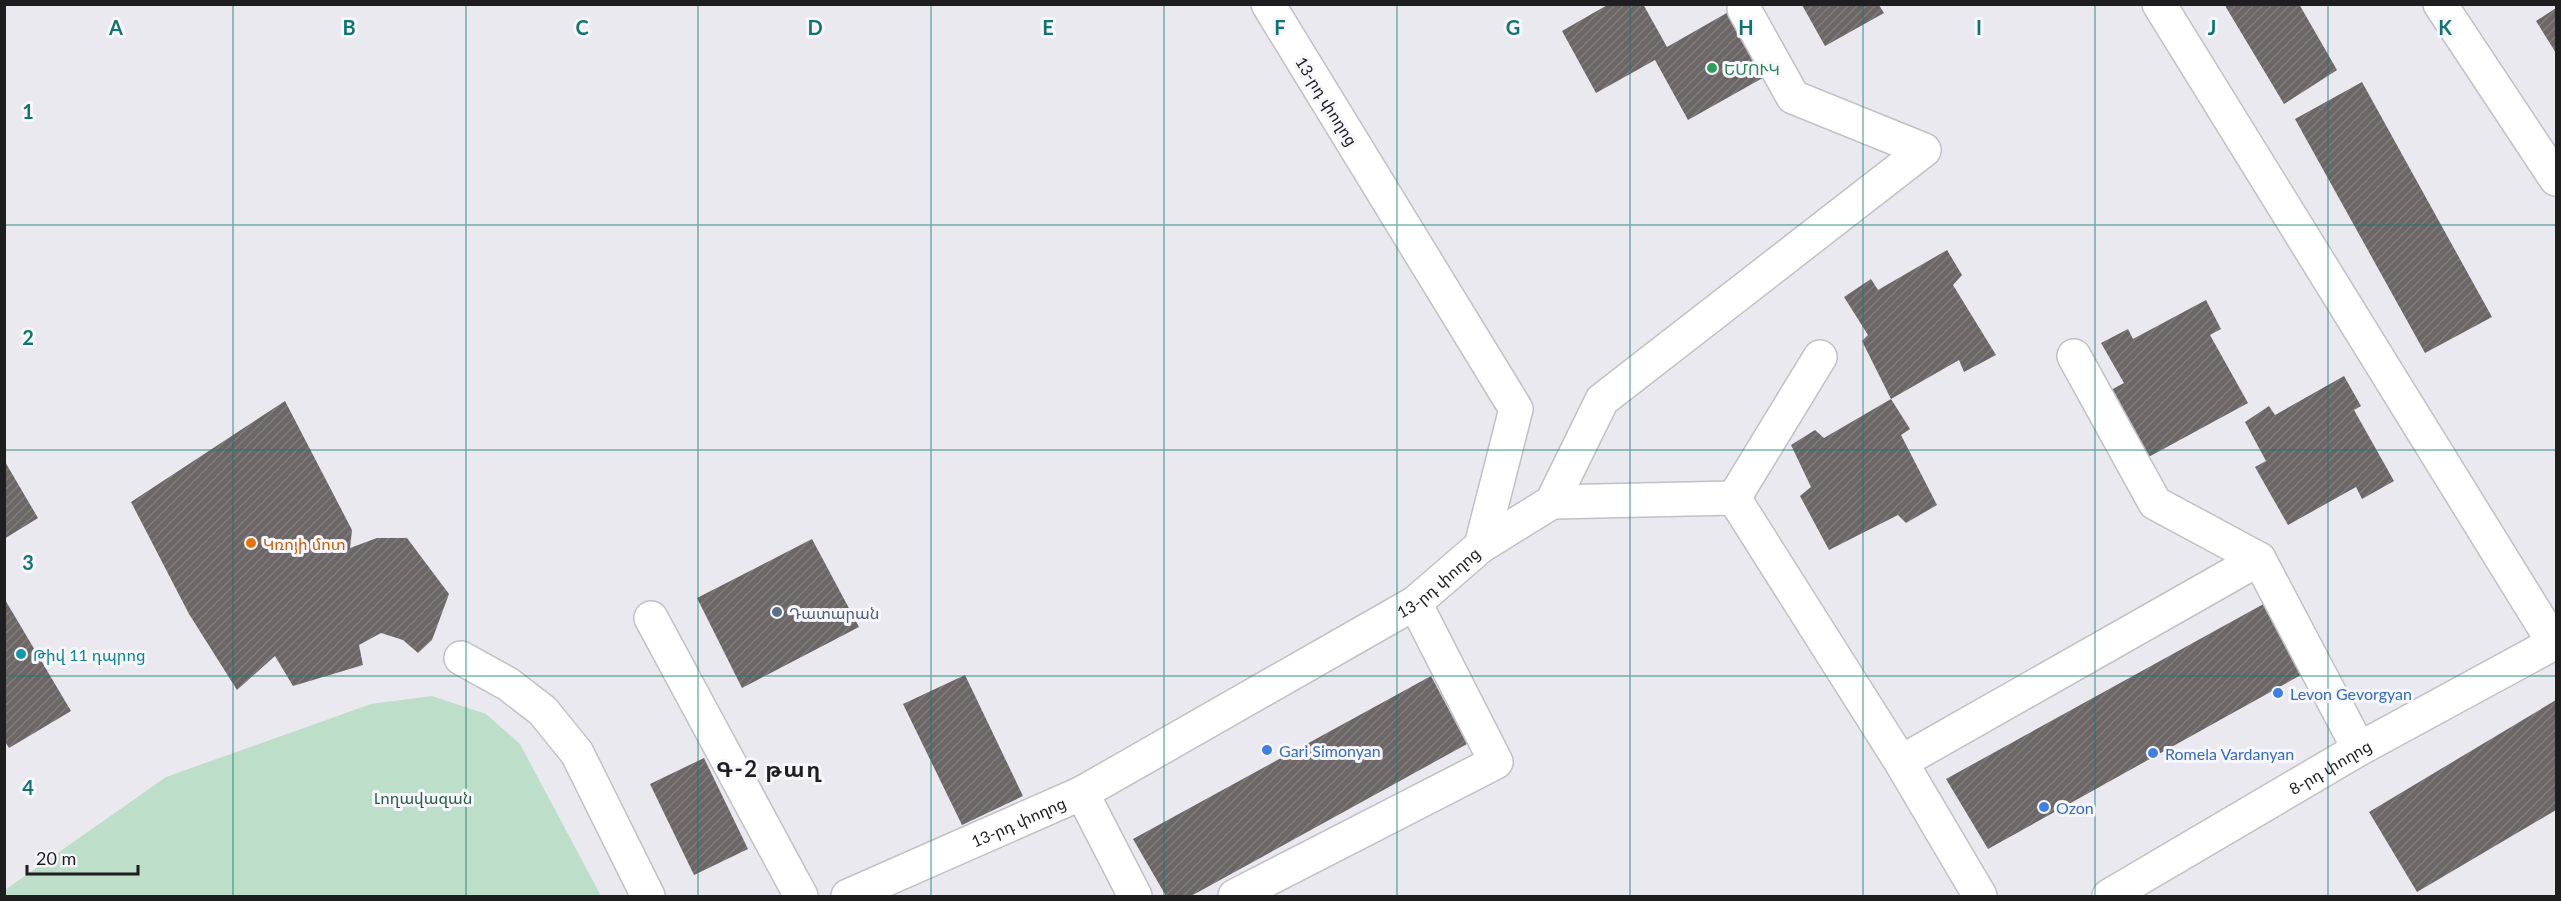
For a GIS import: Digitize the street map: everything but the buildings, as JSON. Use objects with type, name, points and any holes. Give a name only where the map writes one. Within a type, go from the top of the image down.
[{"type":"street","name":"13-րդ փողոց","points":[[848,897],[1083,793],[1415,603],[1481,546],[1516,409],[1268,4]]},
{"type":"street","points":[[2158,4],[2555,643]]},
{"type":"street","points":[[2440,4],[2556,179]]},
{"type":"street","points":[[1552,502],[1602,400],[1924,150],[1793,97],[1744,9]]},
{"type":"street","points":[[2074,356],[2155,503],[2259,559],[2359,749]]},
{"type":"street","points":[[1734,498],[1820,357]]},
{"type":"street","points":[[1481,546],[1552,502],[1734,498]]},
{"type":"street","points":[[1734,498],[1901,762],[1980,897]]},
{"type":"street","points":[[1901,762],[2259,559]]},
{"type":"street","points":[[1235,897],[1496,762],[1415,603]]},
{"type":"street","points":[[651,618],[801,897]]},
{"type":"street","name":"8-րդ փողոց","points":[[2109,897],[2359,749],[2555,643]]},
{"type":"street","points":[[461,658],[508,684],[543,711],[577,753],[648,897]]},
{"type":"street","points":[[1083,793],[1135,897]]},
{"type":"green space","name":"Լողավազան","points":[[432,696],[486,714],[520,744],[601,896],[5,896],[5,890],[166,777],[371,704]]},
{"type":"place","name":"ԵՄՈՒԿ","points":[[1712,68]]},
{"type":"place","name":"Կռոյի մոտ","points":[[251,543]]},
{"type":"place","name":"Դատարան","points":[[777,612]]},
{"type":"place","name":"Թիվ 11 դպրոց","points":[[21,654]]},
{"type":"place","name":"Levon Gevorgyan","points":[[2278,693]]},
{"type":"place","name":"Gari Simonyan","points":[[1267,750]]},
{"type":"place","name":"Romela Vardanyan","points":[[2153,753]]},
{"type":"place","name":"Ozon","points":[[2044,807]]},
{"type":"district","name":"Գ-2 թաղ","points":[[769,768]]}]
